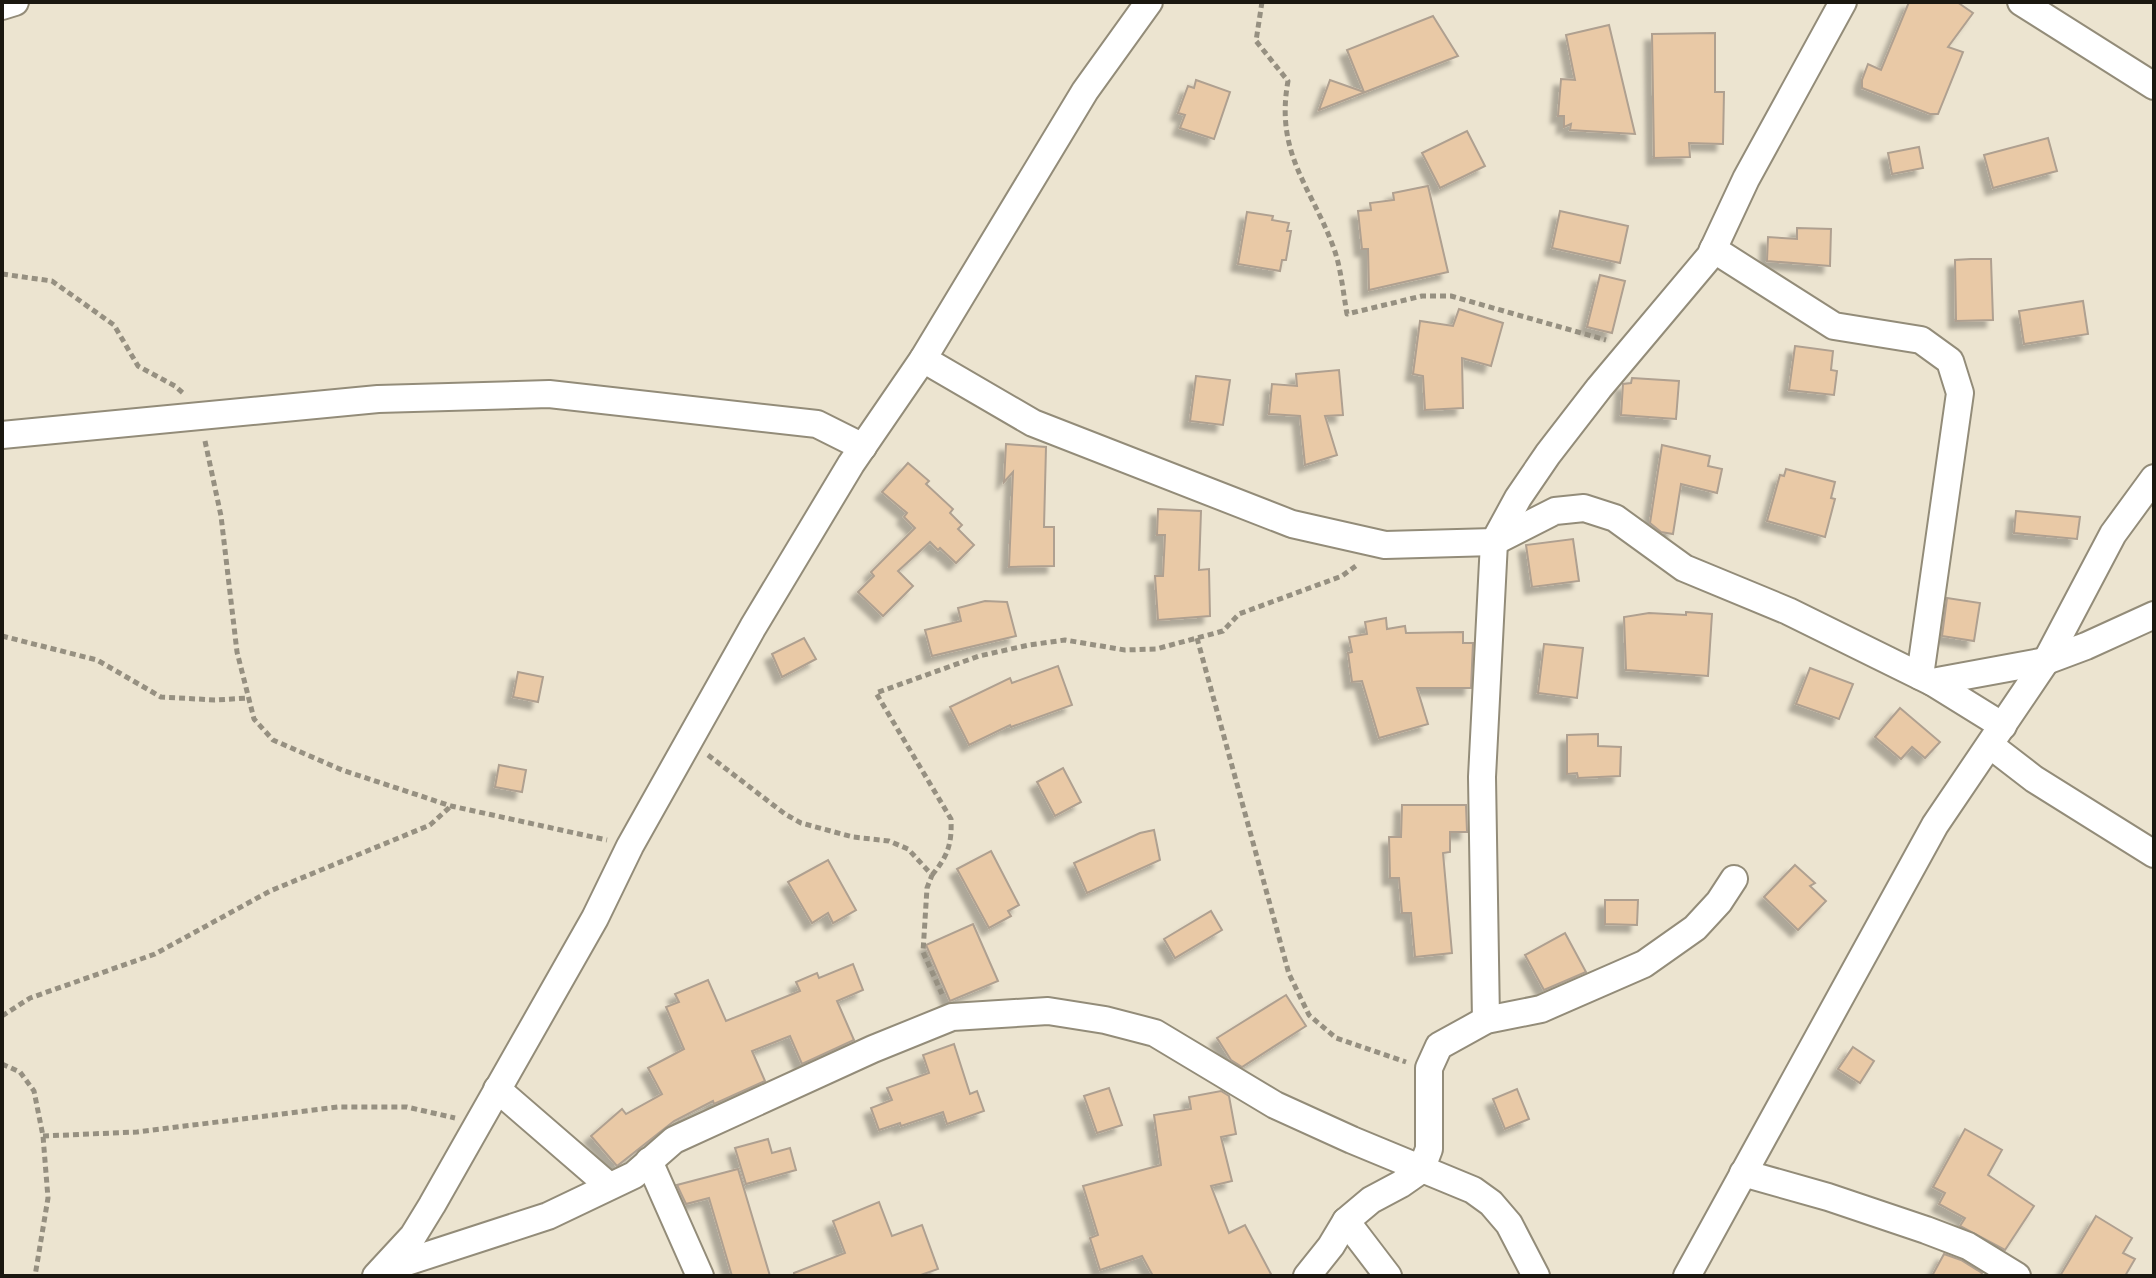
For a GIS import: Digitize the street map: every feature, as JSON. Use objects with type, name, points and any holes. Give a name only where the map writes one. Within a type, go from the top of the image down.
[{"type":"street","points":[[2,6],[15,2]]},
{"type":"street","points":[[379,1273],[413,1236],[595,918],[630,846],[753,627],[863,447],[923,359],[1085,91],[1149,2]]},
{"type":"street","points":[[1486,1020],[1482,777],[1494,542],[1518,498],[1548,454],[1713,249],[1746,179],[1843,2]]},
{"type":"street","points":[[2021,2],[2154,86]]},
{"type":"street","points":[[1713,249],[1834,326],[1921,340],[1950,361],[1960,393],[1926,679]]},
{"type":"street","points":[[923,359],[1033,423],[1292,524],[1385,545],[1494,542],[1555,511],[1584,508],[1615,518],[1684,568],[1802,618],[1926,679],[1997,736],[2034,779],[2154,854]]},
{"type":"street","points":[[2,435],[378,399],[549,394],[817,424],[863,447]]},
{"type":"street","points":[[1687,1276],[1935,825],[2046,661],[2113,534],[2154,478]]},
{"type":"street","points":[[1926,679],[2046,661],[2154,615]]},
{"type":"street","points":[[1307,1276],[1346,1221],[1371,1200],[1421,1170],[1429,1149],[1429,1068],[1439,1046],[1486,1020],[1541,1009],[1644,964],[1695,928],[1719,902],[1734,879]]},
{"type":"street","points":[[379,1273],[535,1221],[634,1175],[674,1140],[873,1049],[952,1017],[1048,1011],[1105,1020],[1155,1033],[1275,1105],[1473,1190],[1491,1203],[1509,1224],[1536,1276]]},
{"type":"street","points":[[497,1089],[608,1185]]},
{"type":"street","points":[[649,1161],[700,1276]]},
{"type":"street","points":[[1743,1173],[1926,1230],[1968,1246],[2017,1276]]},
{"type":"street","points":[[1346,1221],[1388,1276]]},
{"type":"path","points":[[1262,2],[1256,41],[1288,81],[1283,109],[1295,167],[1334,248],[1347,314],[1422,296],[1451,296],[1632,348]]},
{"type":"path","points":[[2,274],[52,281],[75,296],[114,325],[138,366],[175,386],[190,399],[199,417],[221,516],[237,652],[248,698],[254,719],[273,740],[342,770],[451,806],[630,846]]},
{"type":"path","points":[[952,1017],[923,952],[927,888],[952,843],[951,819],[876,693],[979,656],[1029,645],[1065,640],[1125,650],[1156,649],[1223,631],[1239,614],[1342,576],[1385,545]]},
{"type":"path","points":[[2,636],[97,660],[161,697],[248,698]]},
{"type":"path","points":[[1197,638],[1286,963],[1309,1015],[1336,1038],[1429,1068]]},
{"type":"path","points":[[689,741],[801,823],[853,837],[889,841],[908,849],[932,875]]},
{"type":"path","points":[[2,1016],[30,998],[155,954],[270,891],[430,825],[451,806]]},
{"type":"path","points":[[2,1064],[20,1072],[34,1091],[43,1136],[48,1198],[35,1276]]},
{"type":"path","points":[[43,1136],[137,1132],[338,1107],[407,1107],[478,1123]]},
{"type":"building","points":[[1909,2],[1957,2],[1973,13],[1948,47],[1963,52],[1938,114],[1930,114],[1862,88],[1868,64],[1881,70]]},
{"type":"building","points":[[1433,16],[1458,56],[1319,110],[1330,80],[1364,92],[1347,50]]},
{"type":"building","points":[[1609,25],[1635,134],[1570,130],[1571,124],[1564,127],[1564,116],[1558,116],[1561,79],[1575,80],[1566,35]]},
{"type":"building","points":[[1715,33],[1715,92],[1724,92],[1723,144],[1689,143],[1690,157],[1654,158],[1652,34]]},
{"type":"building","points":[[1196,80],[1230,92],[1214,139],[1180,128],[1185,115],[1178,113],[1188,86],[1194,88]]},
{"type":"building","points":[[1467,131],[1485,166],[1440,188],[1422,153]]},
{"type":"building","points":[[2048,138],[2057,171],[1993,188],[1984,155]]},
{"type":"building","points":[[1919,147],[1923,168],[1892,174],[1888,153]]},
{"type":"building","points":[[1428,186],[1448,272],[1369,290],[1368,249],[1362,249],[1358,211],[1371,210],[1370,203],[1394,200],[1393,193]]},
{"type":"building","points":[[1560,211],[1628,226],[1620,263],[1552,248]]},
{"type":"building","points":[[1247,212],[1273,216],[1272,220],[1289,223],[1287,231],[1291,231],[1286,260],[1282,260],[1280,271],[1238,264]]},
{"type":"building","points":[[1797,228],[1831,229],[1830,266],[1767,261],[1768,237],[1797,239]]},
{"type":"building","points":[[1991,259],[1993,320],[1956,321],[1955,260]]},
{"type":"building","points":[[1600,275],[1625,281],[1612,333],[1587,327]]},
{"type":"building","points":[[2083,301],[2088,334],[2024,344],[2019,311]]},
{"type":"building","points":[[1459,309],[1503,323],[1491,366],[1462,358],[1463,408],[1425,410],[1423,376],[1413,374],[1420,321],[1453,326]]},
{"type":"building","points":[[1795,346],[1833,351],[1831,370],[1837,371],[1834,395],[1789,390]]},
{"type":"building","points":[[1339,370],[1343,415],[1325,416],[1337,455],[1305,465],[1300,416],[1269,414],[1272,384],[1297,386],[1296,374]]},
{"type":"building","points":[[1196,376],[1230,380],[1223,425],[1190,421]]},
{"type":"building","points":[[1632,378],[1679,381],[1676,419],[1621,415],[1623,384],[1631,383]]},
{"type":"building","points":[[1006,444],[1046,447],[1044,527],[1054,527],[1054,566],[1009,567],[1013,472],[1004,482]]},
{"type":"building","points":[[1662,445],[1710,456],[1708,466],[1722,469],[1717,493],[1681,484],[1673,534],[1661,532],[1650,523]]},
{"type":"building","points":[[908,463],[929,481],[926,484],[953,509],[950,513],[962,525],[958,529],[974,545],[956,563],[930,542],[898,571],[913,586],[883,616],[858,592],[874,576],[871,572],[915,528],[904,517],[907,513],[882,492]]},
{"type":"building","points":[[1786,469],[1835,482],[1831,498],[1835,499],[1825,537],[1767,521],[1780,475],[1784,476]]},
{"type":"building","points":[[1158,509],[1201,511],[1199,570],[1209,569],[1210,616],[1158,620],[1155,576],[1163,576],[1165,535],[1157,535]]},
{"type":"building","points":[[2016,511],[2080,517],[2077,539],[2014,533]]},
{"type":"building","points":[[1573,539],[1579,581],[1532,587],[1526,545]]},
{"type":"building","points":[[1947,598],[1980,603],[1974,641],[1942,636]]},
{"type":"building","points":[[985,601],[1007,602],[1016,636],[932,656],[925,630],[961,621],[958,608]]},
{"type":"building","points":[[1686,612],[1712,614],[1708,676],[1626,670],[1624,617],[1649,613],[1686,615]]},
{"type":"building","points":[[1386,618],[1387,629],[1405,626],[1406,633],[1463,632],[1463,643],[1473,643],[1471,688],[1417,688],[1428,724],[1379,738],[1362,681],[1352,682],[1348,653],[1352,652],[1349,637],[1367,634],[1365,622]]},
{"type":"building","points":[[804,638],[816,659],[782,677],[772,654]]},
{"type":"building","points":[[1544,644],[1583,648],[1577,698],[1538,693]]},
{"type":"building","points":[[1058,666],[1072,705],[1010,725],[969,745],[950,707],[1010,678],[1012,683]]},
{"type":"building","points":[[1810,668],[1853,684],[1839,719],[1796,704]]},
{"type":"building","points":[[518,672],[543,677],[538,702],[513,697]]},
{"type":"building","points":[[1900,708],[1940,742],[1925,758],[1912,747],[1901,759],[1875,737]]},
{"type":"building","points":[[1598,734],[1598,746],[1621,747],[1620,776],[1578,778],[1577,773],[1567,774],[1567,735]]},
{"type":"building","points":[[499,765],[526,770],[522,792],[495,787]]},
{"type":"building","points":[[1063,768],[1081,802],[1055,816],[1037,782]]},
{"type":"building","points":[[1402,805],[1466,805],[1467,832],[1450,832],[1450,852],[1443,853],[1452,953],[1415,957],[1411,913],[1402,913],[1399,878],[1390,878],[1389,837],[1401,837]]},
{"type":"building","points":[[1154,830],[1160,860],[1087,893],[1074,863],[1140,833]]},
{"type":"building","points":[[991,851],[1019,905],[1008,911],[1011,916],[989,928],[957,869]]},
{"type":"building","points":[[828,860],[856,910],[833,923],[828,913],[812,923],[788,882]]},
{"type":"building","points":[[1795,865],[1815,883],[1810,886],[1826,901],[1798,930],[1764,897]]},
{"type":"building","points":[[1605,900],[1638,900],[1637,925],[1605,924]]},
{"type":"building","points":[[1211,911],[1222,930],[1175,958],[1164,939]]},
{"type":"building","points":[[973,924],[998,981],[950,1001],[926,945]]},
{"type":"building","points":[[1565,933],[1586,972],[1544,990],[1525,955]]},
{"type":"building","points":[[853,964],[863,990],[837,1001],[854,1040],[802,1064],[790,1036],[752,1051],[765,1081],[714,1104],[713,1101],[674,1121],[617,1166],[591,1136],[622,1109],[626,1114],[662,1094],[648,1068],[684,1049],[666,1007],[679,1002],[675,994],[708,980],[726,1021],[800,991],[796,982],[817,973],[819,978]]},
{"type":"building","points":[[1286,995],[1306,1026],[1242,1067],[1231,1060],[1217,1038]]},
{"type":"building","points":[[954,1044],[970,1094],[977,1091],[984,1111],[947,1124],[943,1112],[879,1130],[871,1108],[892,1100],[887,1088],[929,1073],[923,1055]]},
{"type":"building","points":[[1853,1047],[1874,1061],[1860,1083],[1838,1069]]},
{"type":"building","points":[[1109,1088],[1122,1125],[1097,1133],[1084,1096]]},
{"type":"building","points":[[1517,1089],[1529,1119],[1505,1129],[1493,1099]]},
{"type":"building","points":[[1221,1091],[1229,1096],[1236,1134],[1221,1137],[1232,1181],[1211,1186],[1229,1233],[1245,1225],[1272,1276],[1153,1276],[1142,1256],[1100,1270],[1090,1238],[1098,1235],[1083,1186],[1161,1165],[1154,1115],[1191,1109],[1189,1097]]},
{"type":"building","points":[[1965,1129],[2002,1150],[1988,1175],[2034,1206],[2005,1250],[1960,1226],[1965,1218],[1939,1204],[1945,1193],[1933,1187]]},
{"type":"building","points":[[768,1139],[772,1153],[790,1148],[796,1170],[746,1184],[735,1148]]},
{"type":"building","points":[[738,1169],[770,1276],[732,1276],[709,1198],[686,1204],[677,1185]]},
{"type":"building","points":[[879,1202],[892,1236],[922,1225],[938,1269],[918,1276],[794,1276],[794,1273],[845,1253],[833,1221]]},
{"type":"building","points":[[2096,1216],[2132,1238],[2123,1253],[2135,1259],[2125,1276],[2060,1276]]},
{"type":"building","points":[[1944,1254],[1982,1273],[1980,1276],[1932,1276]]}]
